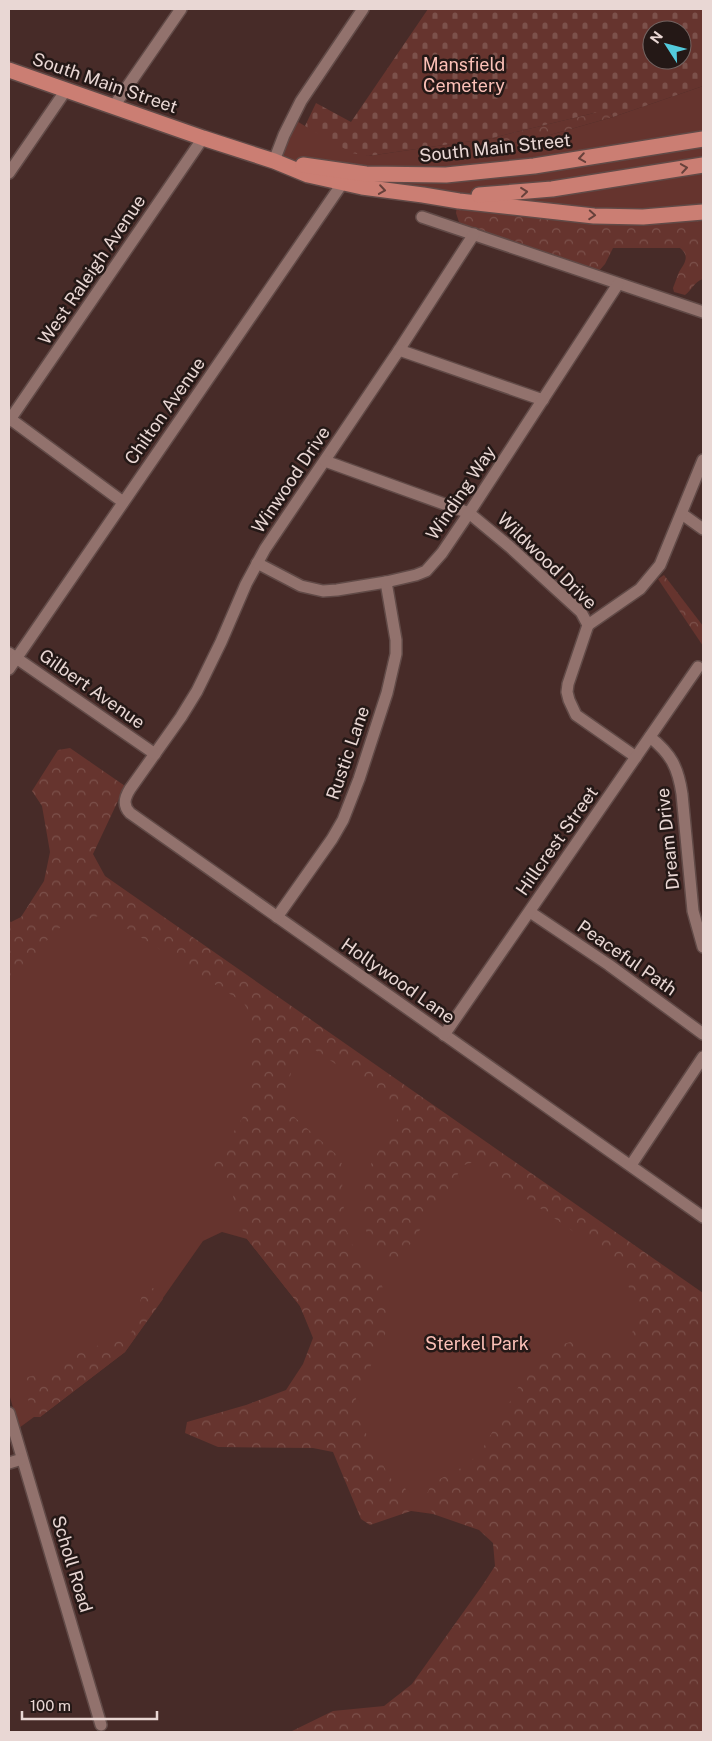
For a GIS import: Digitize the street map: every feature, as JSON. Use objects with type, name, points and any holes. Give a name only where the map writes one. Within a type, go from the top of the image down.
[{"type":"highway","name":"South Main Street","points":[[9,70],[274,161],[308,175],[346,177],[386,175],[446,176],[527,166],[703,139]]},
{"type":"highway","points":[[423,195],[484,195],[532,192],[703,166]]},
{"type":"highway","name":"South Main Street","points":[[346,177],[384,190],[423,195]]},
{"type":"highway","points":[[423,195],[459,202],[594,216],[642,217],[703,212]]},
{"type":"street","points":[[114,106],[182,9]]},
{"type":"street","points":[[274,161],[300,101],[363,9]]},
{"type":"street","points":[[9,173],[66,90]]},
{"type":"street","name":"West Raleigh Avenue","points":[[9,420],[203,138]]},
{"type":"street","name":"Chilton Avenue","points":[[9,669],[13,655],[123,502],[346,177]]},
{"type":"street","points":[[422,217],[703,312]]},
{"type":"street","name":"Winwood Drive","points":[[155,754],[181,717],[211,665],[238,601],[257,563],[474,234]]},
{"type":"street","name":"Winding Way","points":[[257,563],[313,590],[337,590],[386,582],[416,575],[426,570],[442,553],[469,513],[618,284]]},
{"type":"street","points":[[399,350],[543,400]]},
{"type":"street","points":[[9,420],[123,502]]},
{"type":"street","points":[[588,625],[647,582],[660,565],[703,460]]},
{"type":"street","name":"Wildwood Drive","points":[[325,461],[469,513],[510,546],[574,606],[585,618],[588,625],[570,675],[567,692],[569,700],[576,715],[636,757]]},
{"type":"street","points":[[682,514],[703,529]]},
{"type":"street","name":"Rustic Lane","points":[[277,917],[332,839],[343,820],[359,779],[387,693],[394,668],[396,647],[386,582]]},
{"type":"street","name":"Gilbert Avenue","points":[[13,655],[155,754]]},
{"type":"street","name":"Hillcrest Street","points":[[444,1035],[698,667]]},
{"type":"street","name":"Dream Drive","points":[[650,737],[669,754],[679,777],[693,911],[703,947]]},
{"type":"street","name":"Hollywood Lane","points":[[155,754],[127,794],[126,809],[703,1217]]},
{"type":"street","name":"Peaceful Path","points":[[530,912],[609,965],[703,1034]]},
{"type":"street","points":[[631,1165],[703,1057]]},
{"type":"street","name":"Scholl Road","points":[[9,1413],[13,1444],[22,1459],[101,1725]]},
{"type":"street","points":[[9,1463],[22,1459]]},
{"type":"green space","name":"Mansfield Cemetery","points":[[428,9],[703,9],[703,86],[613,117],[611,113],[594,113],[492,138],[368,156],[352,153],[305,126],[316,103],[351,122]]},
{"type":"green space","points":[[703,86],[703,216],[645,224],[265,164],[290,117],[368,156],[492,138],[512,143],[539,138],[613,117]]},
{"type":"green space","points":[[594,113],[611,113],[613,117],[539,138],[512,143],[492,138]]},
{"type":"green space","points":[[457,206],[703,216],[703,279],[697,282],[685,295],[674,292],[673,288],[679,272],[686,260],[685,254],[680,248],[613,248],[605,264],[598,272],[469,227],[459,222],[456,213]]},
{"type":"green space","points":[[664,575],[703,626],[703,646],[658,579]]},
{"type":"green space","points":[[70,748],[125,786],[93,854],[105,876],[703,1293],[703,1732],[290,1732],[333,1711],[384,1706],[412,1684],[495,1566],[493,1543],[479,1530],[433,1514],[425,1498],[432,1483],[467,1465],[483,1448],[533,1362],[554,1346],[571,1342],[617,1355],[629,1341],[638,1317],[626,1278],[611,1258],[474,1162],[464,1165],[396,1265],[385,1264],[370,1244],[363,1220],[364,1190],[371,1164],[401,1113],[400,1108],[315,1050],[303,1048],[294,1059],[285,1099],[292,1115],[338,1156],[343,1166],[342,1192],[346,1229],[358,1259],[381,1283],[389,1305],[385,1335],[357,1395],[353,1409],[390,1478],[405,1488],[414,1504],[411,1511],[370,1525],[361,1519],[333,1452],[313,1448],[218,1447],[185,1433],[187,1422],[246,1405],[286,1390],[303,1364],[313,1338],[300,1306],[247,1239],[235,1214],[232,1188],[216,1174],[214,1164],[246,1112],[252,1087],[252,1020],[244,1003],[120,924],[98,916],[57,929],[9,984],[9,921],[11,922],[21,917],[44,881],[50,852],[42,806],[32,791],[58,750]]},
{"type":"green space","name":"Sterkel Park","points":[[61,869],[695,1306],[433,1514],[411,1511],[345,1445],[314,1338],[300,1306],[247,1239],[222,1232],[203,1241],[125,1352],[40,1417],[34,1417],[19,1428],[9,1394],[9,947]]},
{"type":"green space","points":[[153,1288],[161,1292],[163,1299],[125,1352],[40,1417],[34,1417],[24,1387],[24,1378],[53,1370],[78,1351],[127,1338],[132,1331],[142,1295]]}]
